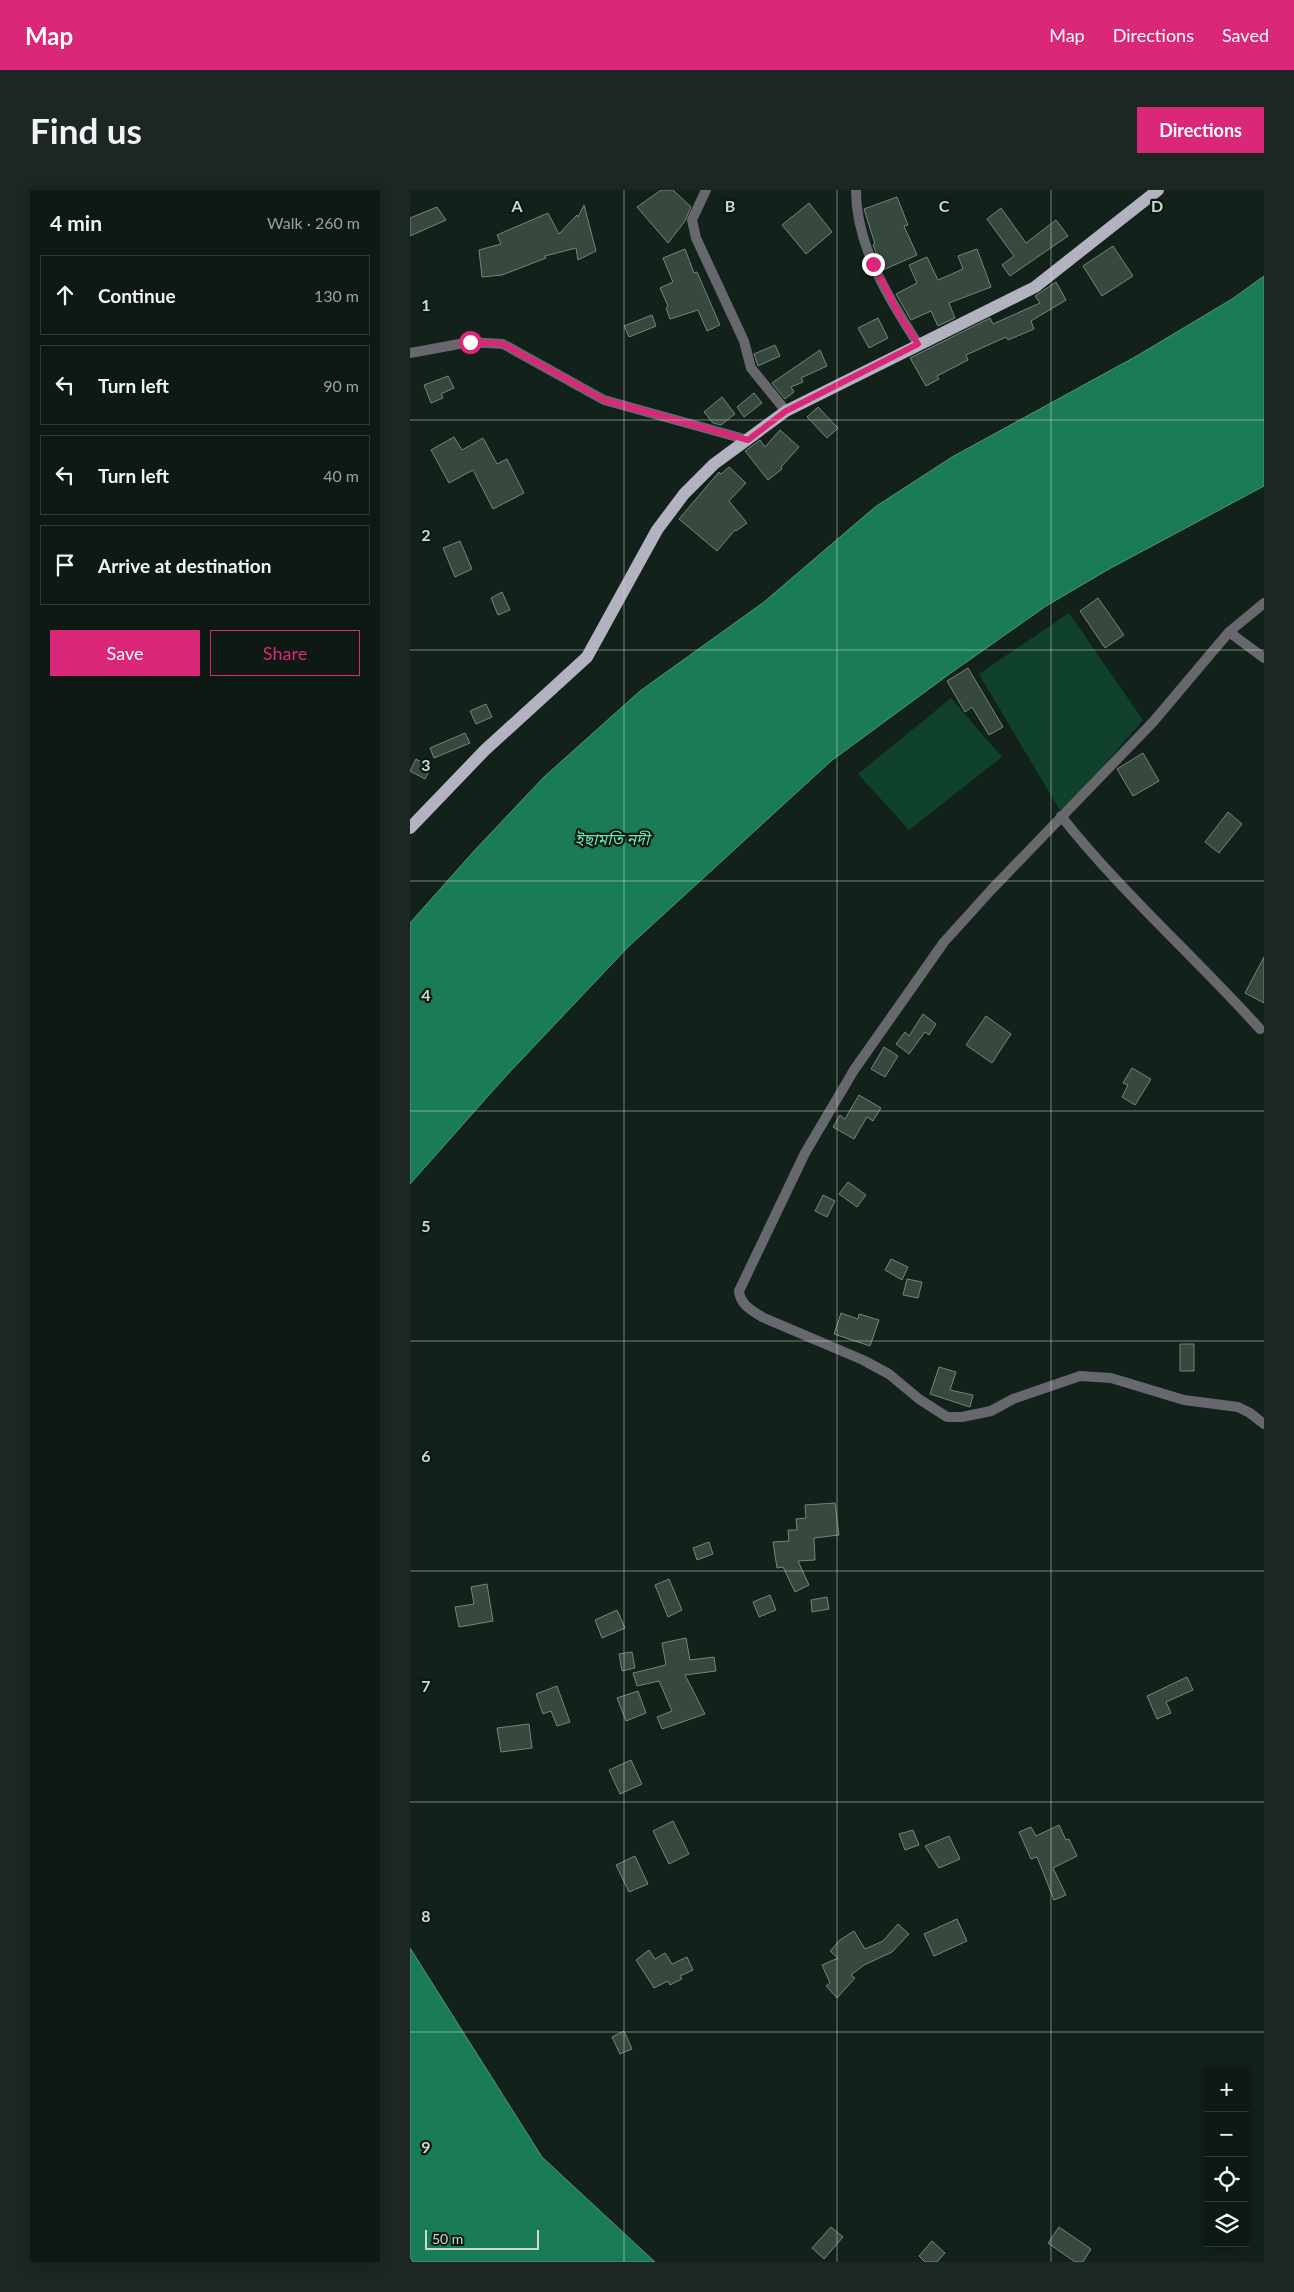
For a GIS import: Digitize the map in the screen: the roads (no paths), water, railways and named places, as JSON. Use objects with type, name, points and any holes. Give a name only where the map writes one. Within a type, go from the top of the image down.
[{"type":"main road","points":[[410,828],[485,750],[587,657],[662,523],[684,494],[714,464],[786,411],[1035,287],[1155,191]]},
{"type":"street","points":[[706,190],[692,220],[696,238],[744,341],[751,368],[786,411]]},
{"type":"street","points":[[856,190],[856,207],[861,230],[873,264],[900,316],[918,344]]},
{"type":"street","points":[[410,353],[470,342],[503,344],[604,400],[748,440]]},
{"type":"street","points":[[1264,603],[1229,632],[1153,722],[1061,816],[944,942],[854,1070],[805,1153],[739,1291],[739,1298],[746,1307],[762,1316],[863,1360],[889,1374],[946,1417],[962,1417],[991,1411],[1013,1399],[1080,1376],[1111,1378],[1184,1400],[1238,1407],[1250,1413],[1264,1424]]},
{"type":"street","points":[[1229,632],[1264,658]]},
{"type":"street","points":[[1061,816],[1084,845],[1213,977],[1260,1029]]},
{"type":"water","name":"ইছামতি নদী","points":[[1264,276],[1264,486],[1109,569],[1046,606],[831,761],[628,947],[505,1077],[410,1184],[410,923],[474,851],[544,777],[640,691],[764,602],[875,507],[952,457],[1135,357],[1232,299]]},
{"type":"water","points":[[410,1948],[542,2157],[655,2262],[413,2262],[410,2257]]}]
